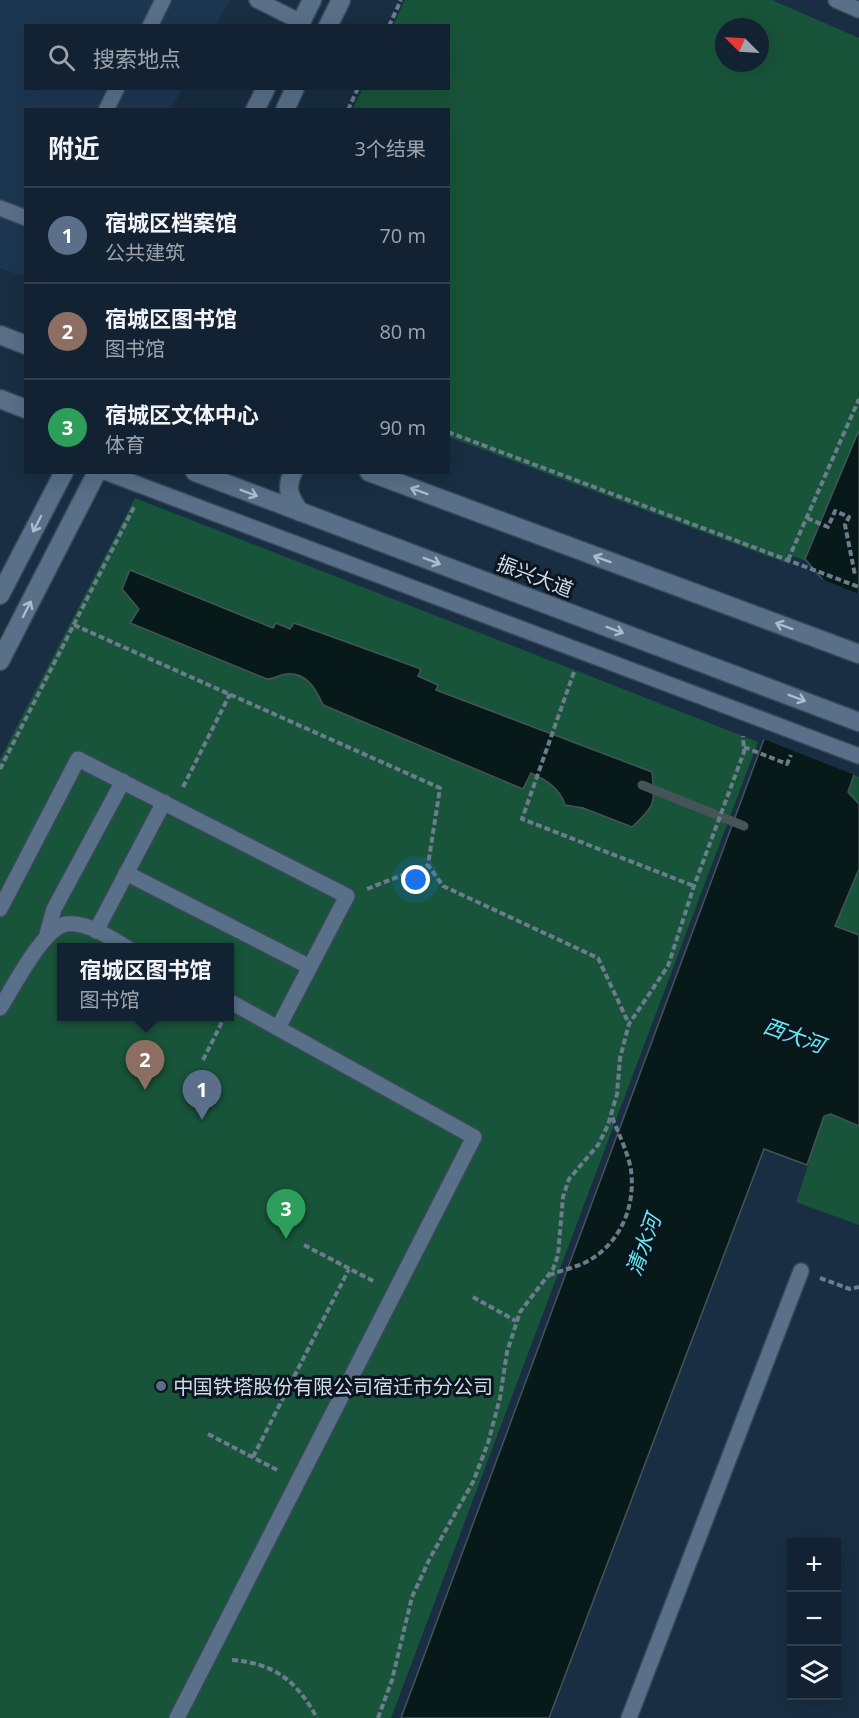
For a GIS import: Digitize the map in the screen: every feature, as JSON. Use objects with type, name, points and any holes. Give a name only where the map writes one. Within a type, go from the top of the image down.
[{"type":"main road","points":[[300,24],[312,0]]},
{"type":"main road","points":[[329,24],[341,0]]},
{"type":"main road","points":[[256,108],[265,90]]},
{"type":"main road","points":[[286,108],[295,90]]},
{"type":"main road","points":[[0,335],[24,344]]},
{"type":"main road","points":[[0,399],[24,408]]},
{"type":"main road","points":[[0,595],[62,474]]},
{"type":"main road","points":[[0,660],[96,474]]},
{"type":"main road","name":"振兴大道","points":[[200,474],[859,722]]},
{"type":"main road","points":[[292,474],[288,487],[290,498],[300,512]]},
{"type":"main road","name":"振兴大道","points":[[374,474],[859,654]]},
{"type":"lane","points":[[151,24],[163,0]]},
{"type":"lane","points":[[257,0],[300,24]]},
{"type":"lane","points":[[836,0],[859,10]]},
{"type":"lane","points":[[107,108],[116,90]]},
{"type":"lane","points":[[0,208],[24,217]]},
{"type":"lane","points":[[110,474],[859,756]]},
{"type":"lane","points":[[0,909],[78,759],[347,896],[278,1028]]},
{"type":"lane","points":[[0,1008],[47,934],[54,909],[123,781]]},
{"type":"lane","points":[[96,931],[126,873],[169,804]]},
{"type":"lane","points":[[126,873],[310,967]]},
{"type":"lane","points":[[47,934],[66,924],[96,931],[119,943]]},
{"type":"lane","points":[[177,1718],[474,1137],[234,1005]]},
{"type":"lane","points":[[629,1718],[801,1271]]},
{"type":"path","points":[[390,24],[402,0]]},
{"type":"path","points":[[349,108],[357,90]]},
{"type":"path","points":[[788,560],[859,399]]},
{"type":"path","points":[[450,433],[859,587]]},
{"type":"path","points":[[0,769],[144,487]]},
{"type":"path","points":[[807,518],[828,527],[835,511],[849,517],[845,525],[855,575]]},
{"type":"path","points":[[74,625],[440,788],[428,865],[443,886],[598,958],[629,1024]]},
{"type":"path","points":[[582,651],[541,759],[522,819],[694,886]]},
{"type":"path","points":[[169,804],[230,694]]},
{"type":"path","points":[[378,1718],[392,1680],[412,1597],[429,1558],[473,1482],[488,1443],[500,1398],[507,1352],[516,1321],[532,1294],[548,1276],[558,1255],[563,1197],[569,1179],[598,1145],[611,1114],[629,1024],[669,966],[694,886],[744,747],[741,711]]},
{"type":"path","points":[[744,747],[787,764],[791,755]]},
{"type":"path","points":[[347,896],[428,865]]},
{"type":"path","points":[[203,1060],[223,1021]]},
{"type":"path","points":[[548,1276],[585,1263],[610,1243],[624,1224],[632,1197],[631,1168],[611,1114]]},
{"type":"path","points":[[304,1245],[395,1292]]},
{"type":"path","points":[[253,1457],[349,1269]]},
{"type":"path","points":[[801,1271],[850,1288],[859,1287]]},
{"type":"path","points":[[473,1297],[516,1321]]},
{"type":"path","points":[[208,1434],[298,1480]]},
{"type":"path","points":[[207,1659],[251,1662],[271,1668],[298,1688],[316,1718]]},
{"type":"shaded area","points":[[0,0],[230,0],[217,24],[24,24],[24,90],[181,90],[172,108],[24,108],[24,277],[0,268]]},
{"type":"green space","points":[[405,0],[772,0],[859,38],[859,581],[793,556],[789,564],[450,437],[450,108],[353,108],[362,90],[450,90],[450,24],[393,24]]},
{"type":"green space","points":[[135,498],[758,742],[391,1718],[0,1718],[0,759]]},
{"type":"green space","points":[[854,775],[859,777],[859,804],[848,792]]},
{"type":"green space","points":[[859,869],[859,935],[835,926]]},
{"type":"green space","points":[[831,1114],[857,1125],[859,1122],[859,1225],[796,1202],[824,1116]]},
{"type":"water","points":[[859,430],[859,760],[848,792],[859,804],[859,869],[835,926],[859,935],[859,1126],[831,1114],[824,1116],[807,1165],[764,1149],[549,1718],[401,1718],[823,580],[805,559]]},
{"type":"water","points":[[130,570],[273,628],[276,623],[290,629],[294,623],[421,669],[418,676],[438,685],[436,690],[652,772],[654,791],[650,808],[632,827],[583,808],[565,805],[560,794],[552,785],[531,773],[523,789],[323,705],[314,688],[300,676],[286,674],[267,679],[130,623],[139,609],[122,589]]},
{"type":"pier","points":[[817,577],[859,594],[859,769],[857,776],[761,738],[820,580]]},
{"type":"waterway","points":[[642,785],[744,826]]},
{"type":"place","name":"宿城区图书馆","points":[[145,1090]]},
{"type":"place","name":"宿城区档案馆","points":[[202,1120]]},
{"type":"place","name":"宿城区文体中心","points":[[286,1239]]},
{"type":"place","name":"中国铁塔股份有限公司宿迁市分公司","points":[[161,1386]]},
{"type":"water label","name":"西大河","points":[[794,1035]]},
{"type":"water label","name":"清水河","points":[[643,1245]]}]
